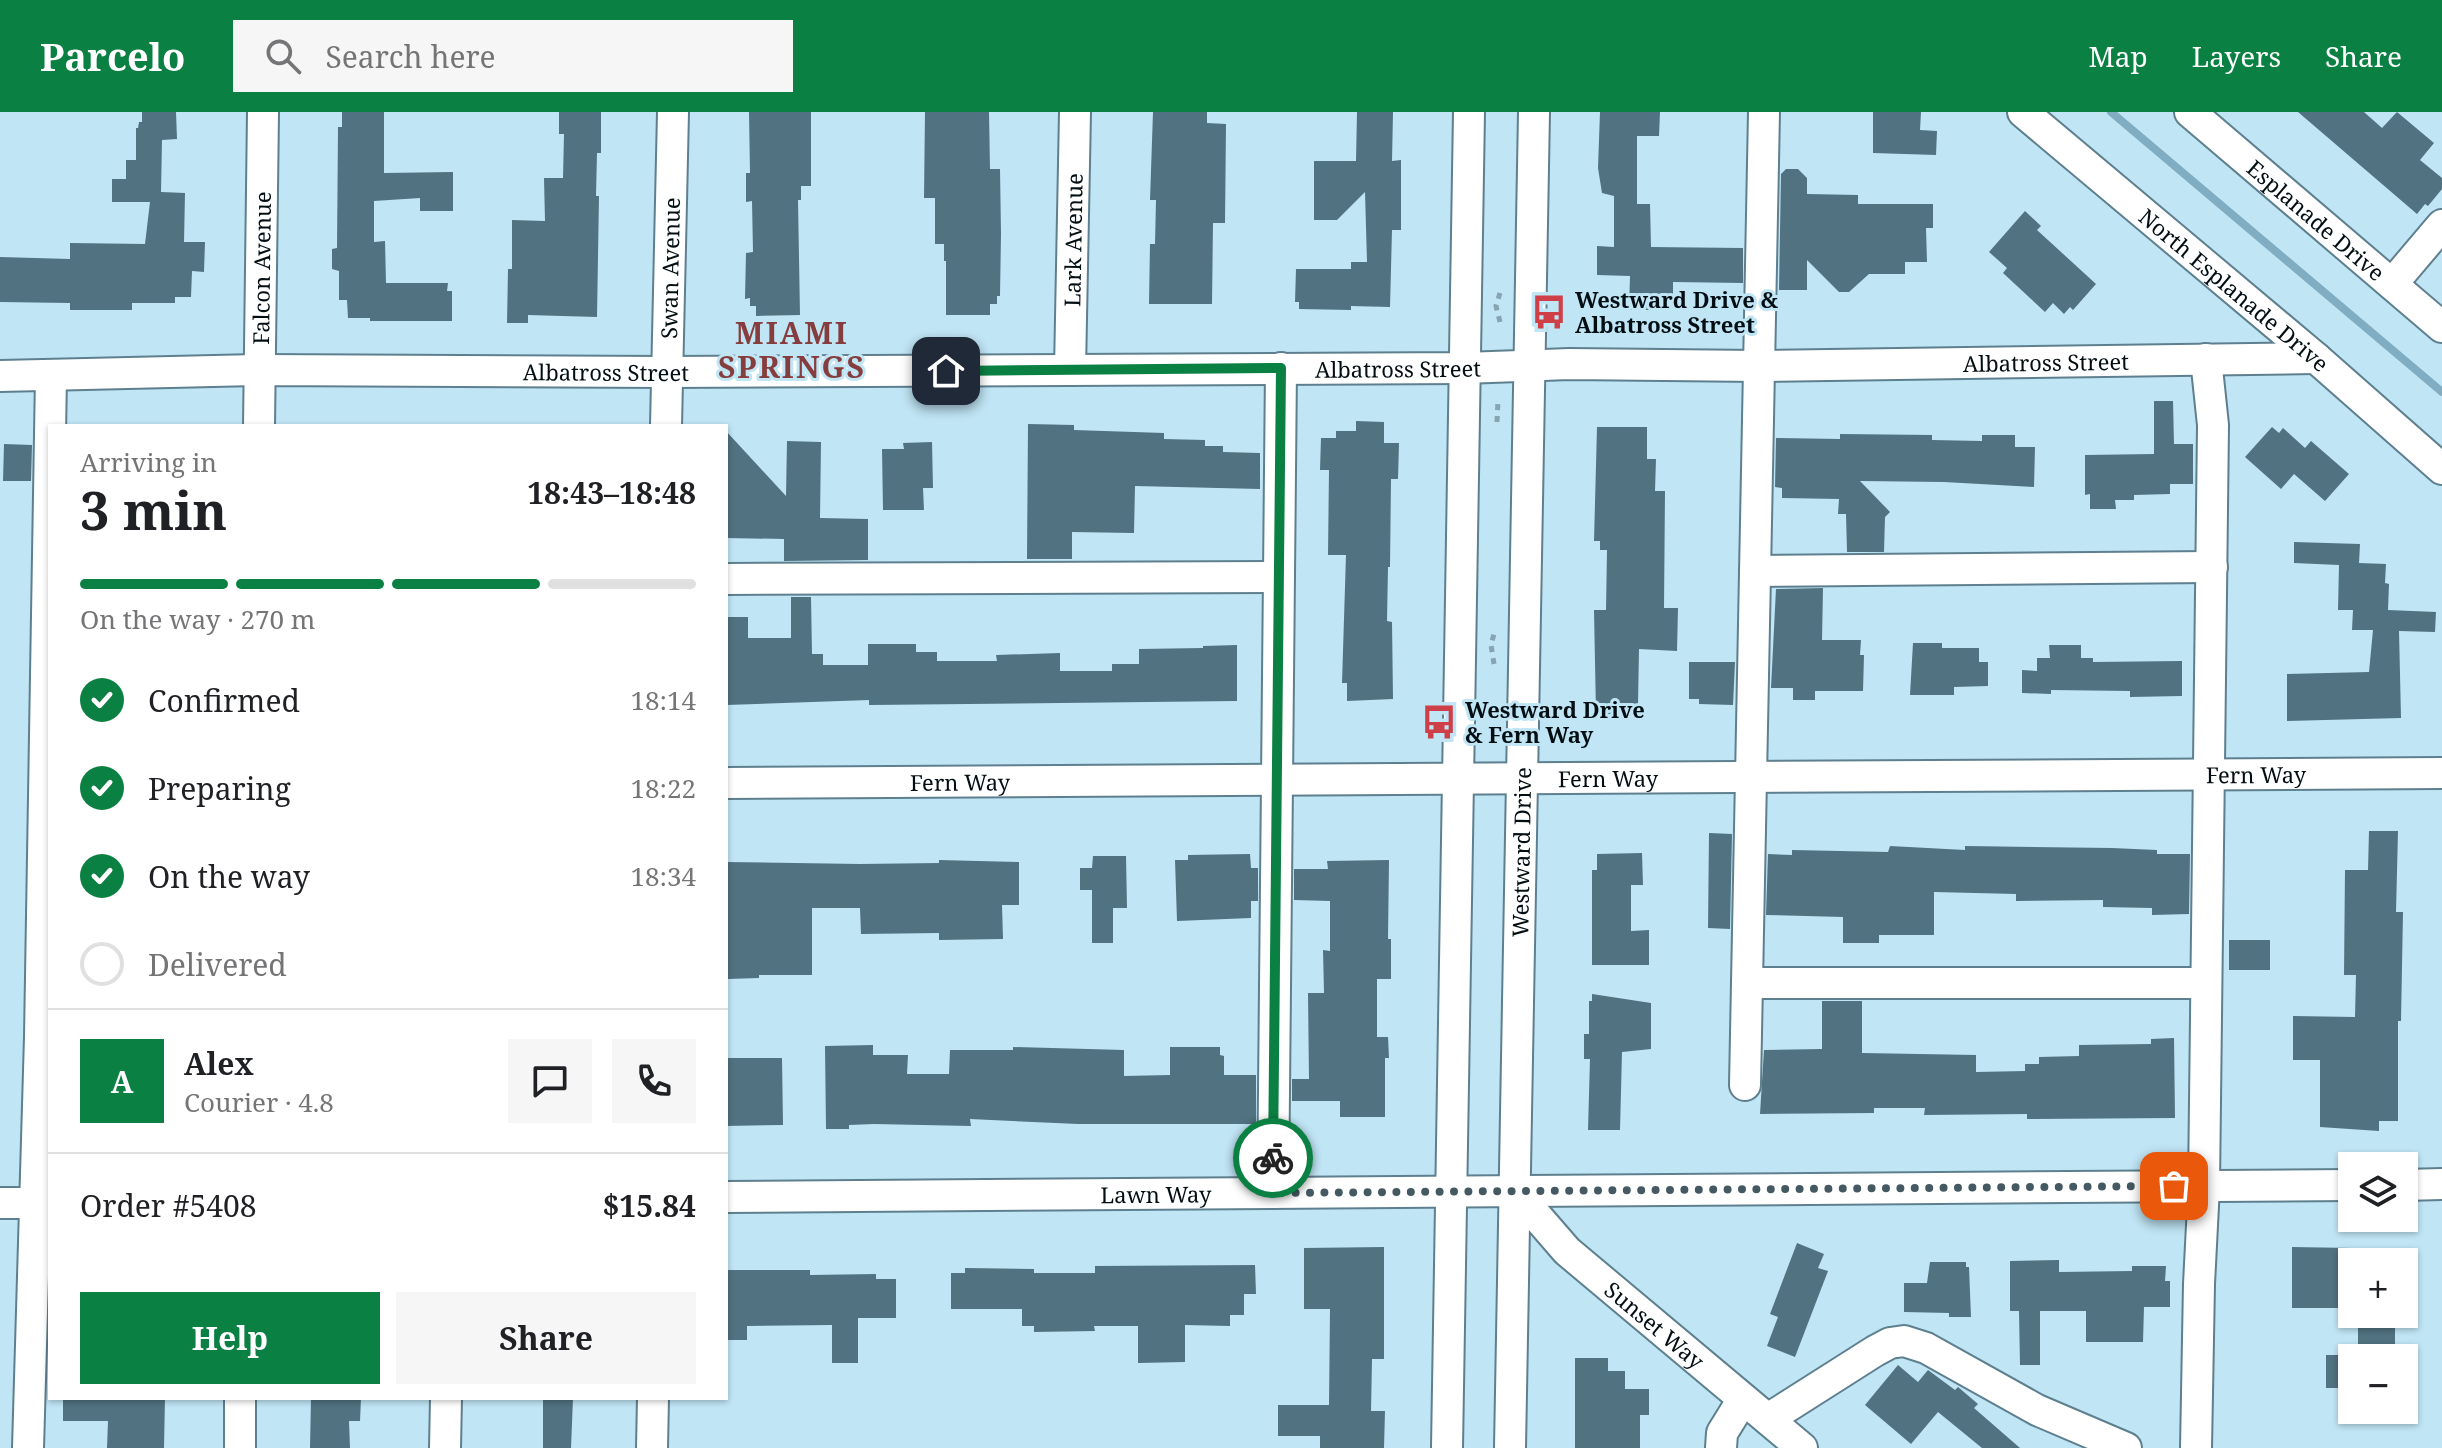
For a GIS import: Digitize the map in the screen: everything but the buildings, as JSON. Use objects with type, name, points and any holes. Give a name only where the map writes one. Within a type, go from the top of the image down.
[{"type":"street","name":"Falcon Avenue","points":[[259,424],[263,112]]},
{"type":"street","name":"Swan Avenue","points":[[666,424],[673,112]]},
{"type":"street","name":"Lark Avenue","points":[[1070,370],[1075,112]]},
{"type":"street","points":[[1447,1448],[1469,112]]},
{"type":"street","name":"Westward Drive","points":[[1510,1448],[1534,112]]},
{"type":"street","points":[[1745,1085],[1764,112]]},
{"type":"street","name":"North Esplanade Drive","points":[[2023,112],[2316,358],[2442,469]]},
{"type":"street","name":"Esplanade Drive","points":[[2190,112],[2442,327]]},
{"type":"street","points":[[2392,284],[2442,225]]},
{"type":"street","name":"Albatross Street","points":[[0,376],[260,370],[666,372],[1464,368],[1569,364],[1759,366],[2316,358]]},
{"type":"street","points":[[2196,1448],[2204,1186],[2212,567],[2213,425],[2206,359]]},
{"type":"street","points":[[1273,1193],[1281,368]]},
{"type":"street","points":[[50,424],[51,375]]},
{"type":"street","points":[[28,1448],[42,1203],[40,1021],[48,551]]},
{"type":"street","points":[[1755,571],[2212,567]]},
{"type":"street","points":[[728,579],[1279,577]]},
{"type":"street","name":"Fern Way","points":[[728,783],[2442,773]]},
{"type":"street","points":[[1747,983],[2206,983]]},
{"type":"street","points":[[2418,1185],[2442,1184]]},
{"type":"street","name":"Lawn Way","points":[[728,1197],[2338,1185]]},
{"type":"street","name":"Sunset Way","points":[[1515,1191],[1567,1251],[1802,1448]]},
{"type":"street","points":[[0,1203],[42,1203]]},
{"type":"street","points":[[1768,1419],[1875,1351],[1890,1343],[1904,1341],[1926,1348],[2037,1410],[2126,1448]]},
{"type":"street","points":[[1721,1448],[1722,1433],[1743,1399]]},
{"type":"street","points":[[240,1400],[240,1448]]},
{"type":"street","points":[[445,1448],[446,1400]]},
{"type":"street","points":[[652,1448],[653,1400]]},
{"type":"waterway","points":[[2111,112],[2442,392]]},
{"type":"way so far","points":[[1273,1158],[1273,1193],[2174,1186]]},
{"type":"place","name":"Westward Drive & Albatross Street","points":[[1549,312]]},
{"type":"place","name":"Westward Drive & Fern Way","points":[[1439,722]]},
{"type":"district","name":"MIAMI SPRINGS","points":[[792,349]]},
{"type":"route","points":[[946,371],[1281,368],[1273,1158]]}]
